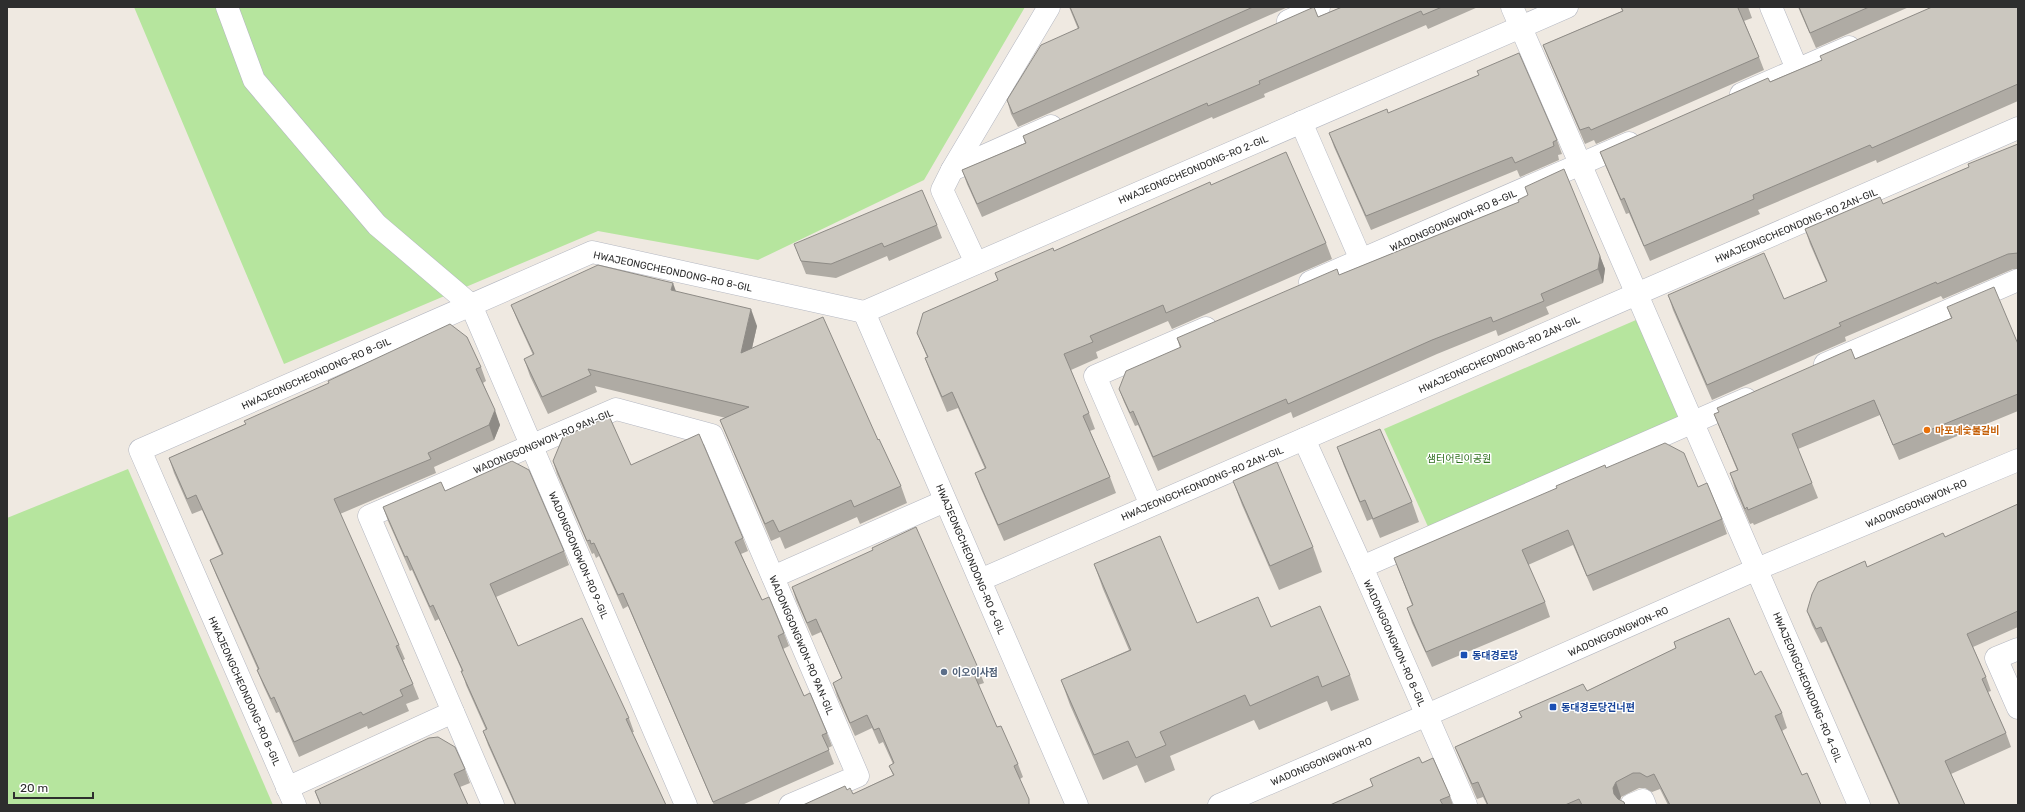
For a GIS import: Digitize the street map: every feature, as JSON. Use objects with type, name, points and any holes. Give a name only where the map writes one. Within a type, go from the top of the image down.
[{"type":"street","points":[[227,7],[254,80],[377,225],[472,305]]},
{"type":"street","points":[[976,264],[942,190],[952,170],[1049,7]]},
{"type":"street","points":[[1269,29],[1319,7]]},
{"type":"street","points":[[1512,7],[1522,27]]},
{"type":"street","name":"HWAJEONGCHEONDONG-RO 2-GIL","points":[[864,312],[1567,7]]},
{"type":"street","points":[[1771,7],[1797,69]]},
{"type":"street","name":"HWAJEONGCHEONDONG-RO 4-GIL","points":[[1522,27],[1859,805]]},
{"type":"street","points":[[1725,101],[1868,38]]},
{"type":"street","points":[[952,170],[1067,119]]},
{"type":"street","points":[[1301,122],[1361,260]]},
{"type":"street","name":"HWAJEONGCHEONDONG-RO 2AN-GIL","points":[[980,580],[2018,128]]},
{"type":"street","name":"WADONGGONGWON-RO 8-GIL","points":[[1289,292],[1646,135]]},
{"type":"street","name":"HWAJEONGCHEONDONG-RO 8-GIL","points":[[291,797],[140,450],[592,252],[864,312]]},
{"type":"street","points":[[1808,372],[2018,281]]},
{"type":"street","name":"WADONGGONGWON-RO 9-GIL","points":[[472,305],[686,805]]},
{"type":"street","name":"HWAJEONGCHEONDONG-RO 6-GIL","points":[[864,312],[1077,805]]},
{"type":"street","points":[[1151,505],[1095,376],[1224,320]]},
{"type":"street","name":"WADONGGONGWON-RO 8-GIL","points":[[1466,805],[1362,567],[1765,391]]},
{"type":"street","name":"WADONGGONGWON-RO 9AN-GIL","points":[[493,805],[369,516],[616,409],[712,435],[858,776],[790,805]]},
{"type":"street","points":[[1304,439],[1362,567]]},
{"type":"street","name":"WADONGGONGWON-RO","points":[[1219,805],[1427,716],[1757,569],[2018,460]]},
{"type":"street","points":[[773,577],[945,501]]},
{"type":"street","points":[[2018,649],[1996,658],[2018,708]]},
{"type":"street","points":[[291,797],[453,712]]},
{"type":"street","points":[[1631,805],[1643,800],[1645,805]]},
{"type":"green space","points":[[134,7],[1025,7],[924,180],[758,260],[598,231],[284,364]]},
{"type":"green space","name":"샘터어린이공원","points":[[1636,320],[1682,422],[1430,531],[1384,429]]},
{"type":"green space","points":[[128,469],[273,805],[7,805],[7,518]]},
{"type":"building","points":[[1070,7],[1253,7],[1013,114],[1007,100],[1041,45],[1079,28]]},
{"type":"building","points":[[1314,7],[1318,17],[1342,7],[1442,7],[1423,15],[1421,11],[1259,81],[1260,84],[1208,106],[1207,103],[977,204],[962,170],[1026,143],[1023,136]]},
{"type":"building","points":[[1621,7],[1741,7],[1738,8],[1759,57],[1591,130],[1589,127],[1580,130],[1543,45],[1623,11]]},
{"type":"building","points":[[1799,7],[1869,7],[1810,33]]},
{"type":"building","points":[[1932,7],[2018,7],[2018,84],[1872,148],[1870,145],[1753,195],[1754,199],[1644,246],[1624,198],[1621,200],[1600,152],[1768,78],[1770,82],[1822,60],[1820,56]]},
{"type":"building","points":[[1519,53],[1557,140],[1553,142],[1554,146],[1515,163],[1512,157],[1366,216],[1329,133],[1387,109],[1388,113],[1479,75],[1477,71]]},
{"type":"building","points":[[2018,144],[2018,253],[2008,254],[1937,284],[1936,282],[1839,323],[1841,326],[1707,385],[1668,295],[1764,253],[1784,299],[1827,281],[1805,229],[1880,197],[1883,204],[1969,167],[1968,164]]},
{"type":"building","points":[[1286,152],[1326,243],[1166,313],[1163,305],[1090,336],[1093,342],[1064,354],[1089,413],[1083,416],[1110,477],[998,525],[975,473],[986,468],[952,392],[942,397],[925,358],[928,357],[917,333],[923,313],[998,280],[995,273],[1053,248],[1054,251],[1210,182],[1211,185]]},
{"type":"building","points":[[1564,169],[1600,256],[1598,269],[1541,294],[1544,301],[1493,322],[1491,317],[1432,340],[1288,404],[1286,399],[1153,457],[1133,411],[1130,413],[1119,389],[1126,371],[1181,347],[1177,338],[1337,269],[1339,275],[1519,202],[1518,200],[1528,195],[1525,187]]},
{"type":"building","points":[[922,190],[937,225],[884,247],[882,243],[831,264],[801,261],[794,244]]},
{"type":"building","points":[[598,265],[673,283],[671,290],[751,309],[741,353],[823,317],[878,440],[879,439],[901,486],[854,507],[851,500],[779,532],[773,520],[765,524],[720,420],[749,407],[588,369],[591,375],[542,397],[524,359],[534,354],[511,305]]},
{"type":"building","points":[[1994,287],[2018,344],[2018,394],[1893,445],[1874,400],[1792,434],[1812,483],[1748,510],[1747,507],[1745,509],[1730,473],[1738,470],[1714,414],[1719,412],[1717,408],[1851,349],[1855,359],[1952,318],[1947,307]]},
{"type":"building","points":[[450,324],[467,337],[481,367],[476,369],[495,410],[489,425],[428,453],[431,459],[334,499],[399,645],[396,646],[413,684],[400,690],[403,696],[363,715],[361,712],[294,742],[274,697],[271,699],[257,670],[259,669],[210,560],[223,554],[196,495],[187,499],[169,458],[246,424],[244,421],[329,383],[328,381]]},
{"type":"building","points":[[609,416],[631,465],[699,434],[743,538],[735,542],[762,600],[769,597],[784,633],[778,636],[783,649],[804,696],[810,693],[827,733],[822,735],[829,750],[713,802],[623,593],[618,595],[594,543],[591,544],[590,540],[587,541],[553,461],[563,437]]},
{"type":"building","points":[[1380,429],[1412,502],[1373,519],[1365,500],[1360,502],[1337,447]]},
{"type":"building","points":[[1665,443],[1684,453],[1698,487],[1707,483],[1722,519],[1587,576],[1568,530],[1522,550],[1545,602],[1426,652],[1407,608],[1413,605],[1394,558],[1557,488],[1556,486],[1605,465],[1606,468]]},
{"type":"building","points":[[512,461],[529,470],[564,551],[490,584],[518,646],[582,618],[629,718],[626,719],[666,805],[516,805],[483,731],[487,729],[461,671],[463,671],[433,605],[430,607],[407,556],[405,557],[383,507],[441,482],[445,491]]},
{"type":"building","points":[[1277,462],[1313,547],[1270,566],[1233,481]]},
{"type":"building","points":[[2018,504],[2018,611],[1967,634],[1986,677],[1982,679],[2006,733],[1945,761],[1965,805],[1900,805],[1821,627],[1816,629],[1807,611],[1812,594],[1818,582],[1865,561],[1867,567],[1943,533],[1945,537]]},
{"type":"building","points":[[916,527],[979,670],[973,672],[997,727],[1001,726],[1018,764],[1014,766],[1029,799],[1029,805],[803,805],[845,786],[847,790],[850,788],[853,794],[894,775],[889,766],[894,763],[879,728],[874,730],[867,715],[850,723],[833,683],[842,678],[816,619],[807,623],[792,587],[873,550],[872,548]]},
{"type":"building","points":[[1160,536],[1197,623],[1258,597],[1271,627],[1320,606],[1350,675],[1322,687],[1318,676],[1250,706],[1245,695],[1160,732],[1166,745],[1136,758],[1128,741],[1094,755],[1061,680],[1131,650],[1094,564]]},
{"type":"building","points":[[1729,618],[1755,675],[1761,671],[1782,713],[1775,716],[1802,775],[1807,773],[1821,805],[1670,805],[1654,774],[1647,777],[1640,773],[1633,773],[1616,782],[1613,788],[1614,794],[1618,799],[1624,802],[1625,805],[1582,805],[1579,799],[1565,805],[1488,805],[1478,782],[1472,784],[1455,747],[1522,717],[1519,712],[1583,684],[1587,691],[1676,648],[1674,642]]},
{"type":"building","points":[[438,737],[455,747],[465,769],[454,774],[468,805],[321,805],[315,791],[429,738]]},
{"type":"building","points":[[1419,757],[1422,763],[1433,758],[1450,796],[1440,800],[1443,805],[1330,805],[1373,786],[1370,779]]},
{"type":"place","name":"마포네숯불갈비","points":[[1927,430]]},
{"type":"place","name":"동대경로당","points":[[1464,655]]},
{"type":"place","name":"이오이사점","points":[[944,672]]},
{"type":"place","name":"동대경로당건너편","points":[[1553,707]]}]
